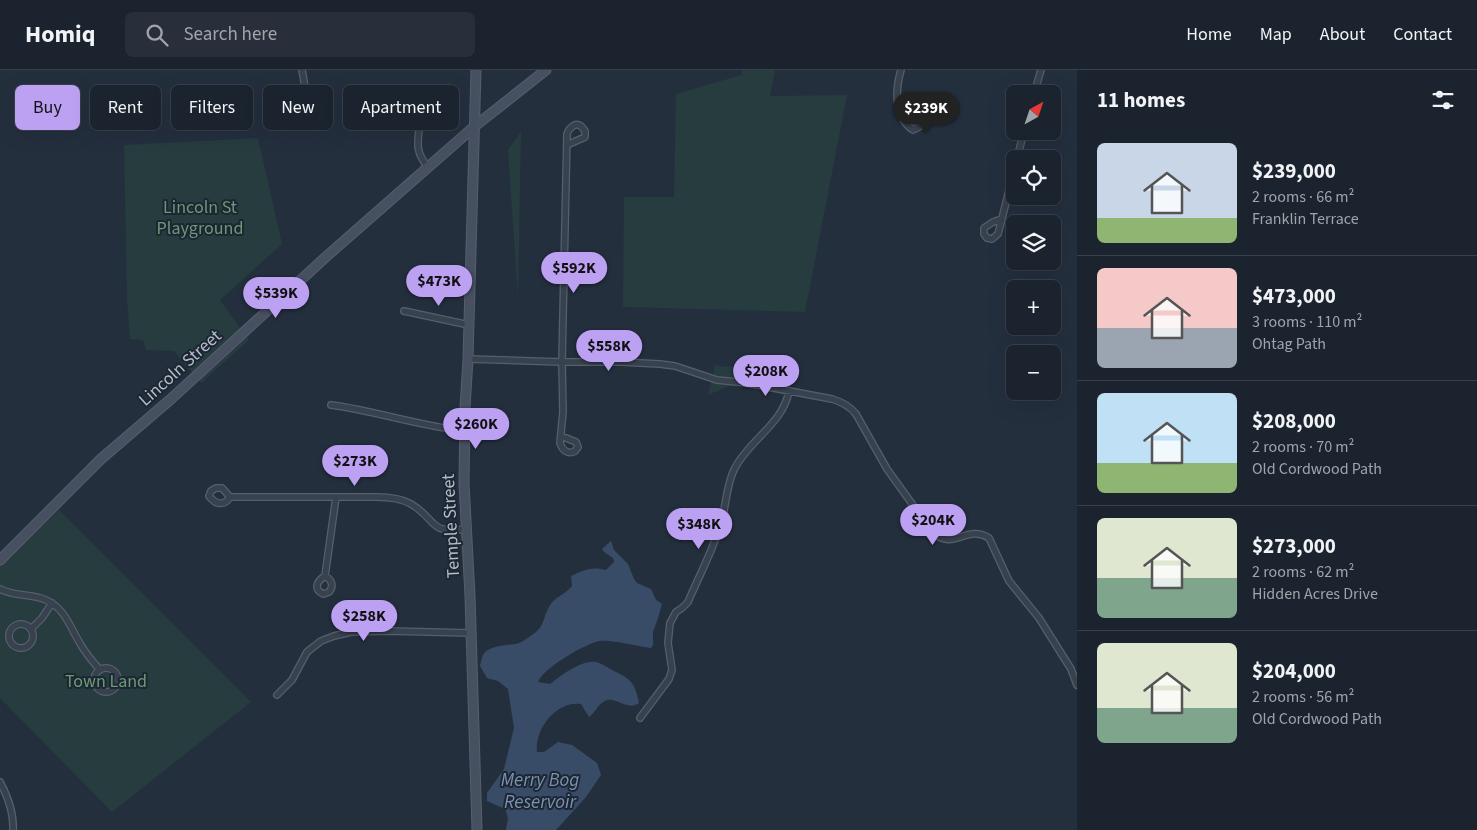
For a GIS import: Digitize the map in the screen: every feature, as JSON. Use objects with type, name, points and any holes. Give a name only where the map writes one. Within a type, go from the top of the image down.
[{"type":"main road","name":"Temple Street","points":[[476,70],[468,359],[464,431],[464,483],[477,830]]},
{"type":"main road","name":"Lincoln Street","points":[[0,560],[101,459],[171,399],[298,282],[475,126],[546,70]]},
{"type":"street","points":[[302,70],[305,85]]},
{"type":"street","points":[[901,70],[896,95],[902,114]]},
{"type":"street","points":[[1037,85],[1041,70]]},
{"type":"street","points":[[419,130],[418,150],[420,158],[428,167]]},
{"type":"street","points":[[562,436],[567,144]]},
{"type":"street","points":[[1001,219],[1006,200]]},
{"type":"street","points":[[404,311],[469,325]]},
{"type":"street","points":[[468,359],[660,364],[675,366],[717,380],[747,383],[837,400],[854,411],[887,469],[925,523],[939,538],[950,540],[977,533],[989,538],[1009,581],[1039,618],[1071,669],[1077,685]]},
{"type":"street","points":[[640,718],[669,679],[672,670],[668,643],[670,623],[676,612],[688,602],[718,531],[734,470],[740,459],[787,404],[789,391]]},
{"type":"street","points":[[332,405],[446,429],[464,431]]},
{"type":"street","points":[[230,497],[376,496],[397,499],[412,505],[440,529],[452,531],[466,529]]},
{"type":"street","points":[[325,576],[336,497]]},
{"type":"street","points":[[0,589],[10,594],[39,597],[52,603],[65,615],[79,643],[100,670]]},
{"type":"street","points":[[31,629],[52,603]]},
{"type":"street","points":[[20,625],[28,626],[31,629],[33,637],[27,646],[20,648],[13,644],[10,634],[14,628],[20,625]]},
{"type":"street","points":[[277,695],[292,680],[308,652],[321,641],[334,636],[351,632],[389,630],[471,633]]},
{"type":"street","points":[[109,668],[115,673],[118,680],[112,690],[104,692],[95,684],[94,677],[100,670],[109,668]]},
{"type":"street","points":[[0,782],[6,793],[11,810],[13,830]]},
{"type":"green space","points":[[742,70],[775,70],[770,96],[847,95],[805,312],[623,307],[624,197],[674,197],[676,94],[741,75]]},
{"type":"green space","points":[[521,132],[518,298],[508,150]]},
{"type":"green space","name":"Lincoln St Playground","points":[[258,138],[282,244],[220,300],[249,340],[201,383],[174,351],[146,350],[143,340],[130,339],[127,298],[124,145]]},
{"type":"green space","points":[[715,365],[750,367],[763,372],[708,395]]},
{"type":"green space","name":"Town Land","points":[[59,510],[251,702],[112,812],[0,698],[0,564]]},
{"type":"water","name":"Merry Bog Reservoir","points":[[611,541],[614,550],[628,564],[637,583],[651,589],[656,600],[662,604],[653,632],[653,645],[651,648],[599,641],[575,652],[556,664],[541,676],[538,682],[550,684],[584,663],[596,662],[628,679],[634,686],[639,703],[631,706],[607,700],[589,717],[581,704],[572,704],[556,711],[543,726],[539,734],[537,752],[544,752],[558,742],[572,745],[597,763],[601,775],[586,797],[556,830],[506,830],[508,818],[505,809],[487,801],[487,793],[504,769],[514,728],[508,689],[498,681],[487,678],[480,666],[482,657],[489,649],[519,643],[536,632],[542,625],[550,605],[572,586],[571,576],[588,569],[606,570],[614,562],[613,558],[602,549]]}]
